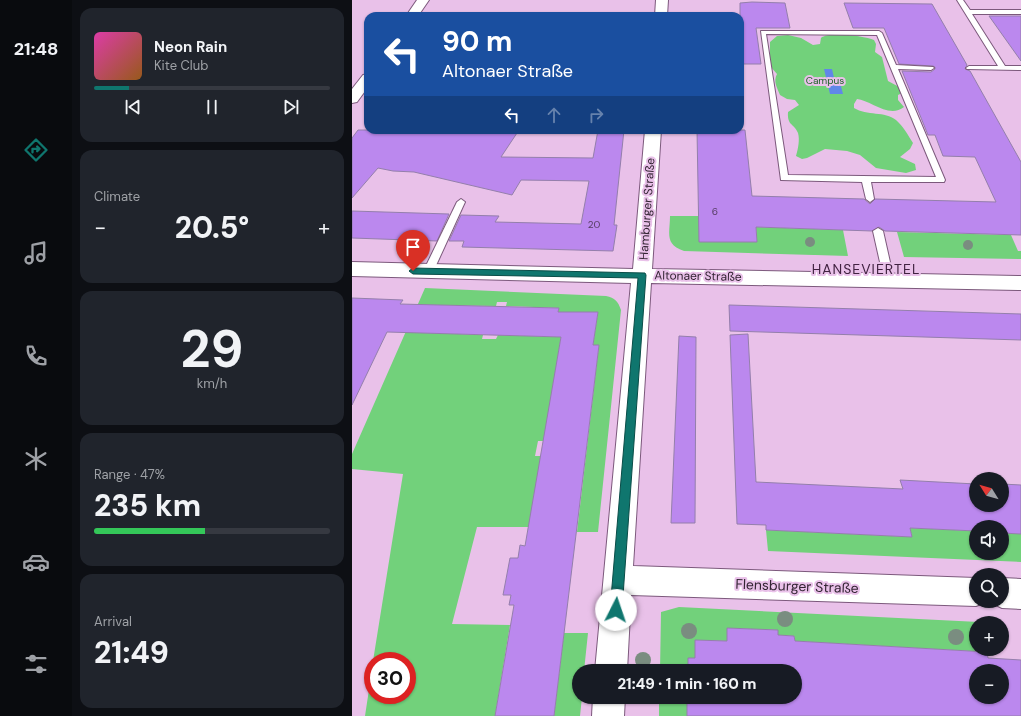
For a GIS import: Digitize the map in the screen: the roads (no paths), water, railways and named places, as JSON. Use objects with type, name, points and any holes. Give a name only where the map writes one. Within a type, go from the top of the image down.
[{"type":"street","points":[[415,12],[423,0]]},
{"type":"street","points":[[661,12],[662,0]]},
{"type":"street","points":[[352,99],[364,83]]},
{"type":"street","name":"Hamburger Straße","points":[[612,664],[653,134]]},
{"type":"street","name":"Altonaer Straße","points":[[352,269],[428,272],[1021,283]]},
{"type":"street","name":"Flensburger Straße","points":[[618,580],[969,592]]},
{"type":"street","points":[[1009,593],[1021,594]]},
{"type":"street","points":[[608,716],[609,704]]},
{"type":"lane","points":[[960,0],[1003,68]]},
{"type":"lane","points":[[968,12],[1021,12]]},
{"type":"lane","points":[[763,32],[879,33],[893,67],[941,180],[784,178],[763,32]]},
{"type":"lane","points":[[893,67],[931,68]]},
{"type":"lane","points":[[969,68],[1021,68]]},
{"type":"lane","points":[[866,180],[870,199]]},
{"type":"lane","points":[[428,272],[461,202]]},
{"type":"lane","points":[[878,231],[889,280]]},
{"type":"water","points":[[824,69],[832,69],[835,82],[840,82],[843,94],[830,94]]},
{"type":"district","name":"HANSEVIERTEL","points":[[866,269]]},
{"type":"park label","name":"Campus","points":[[825,80]]}]
